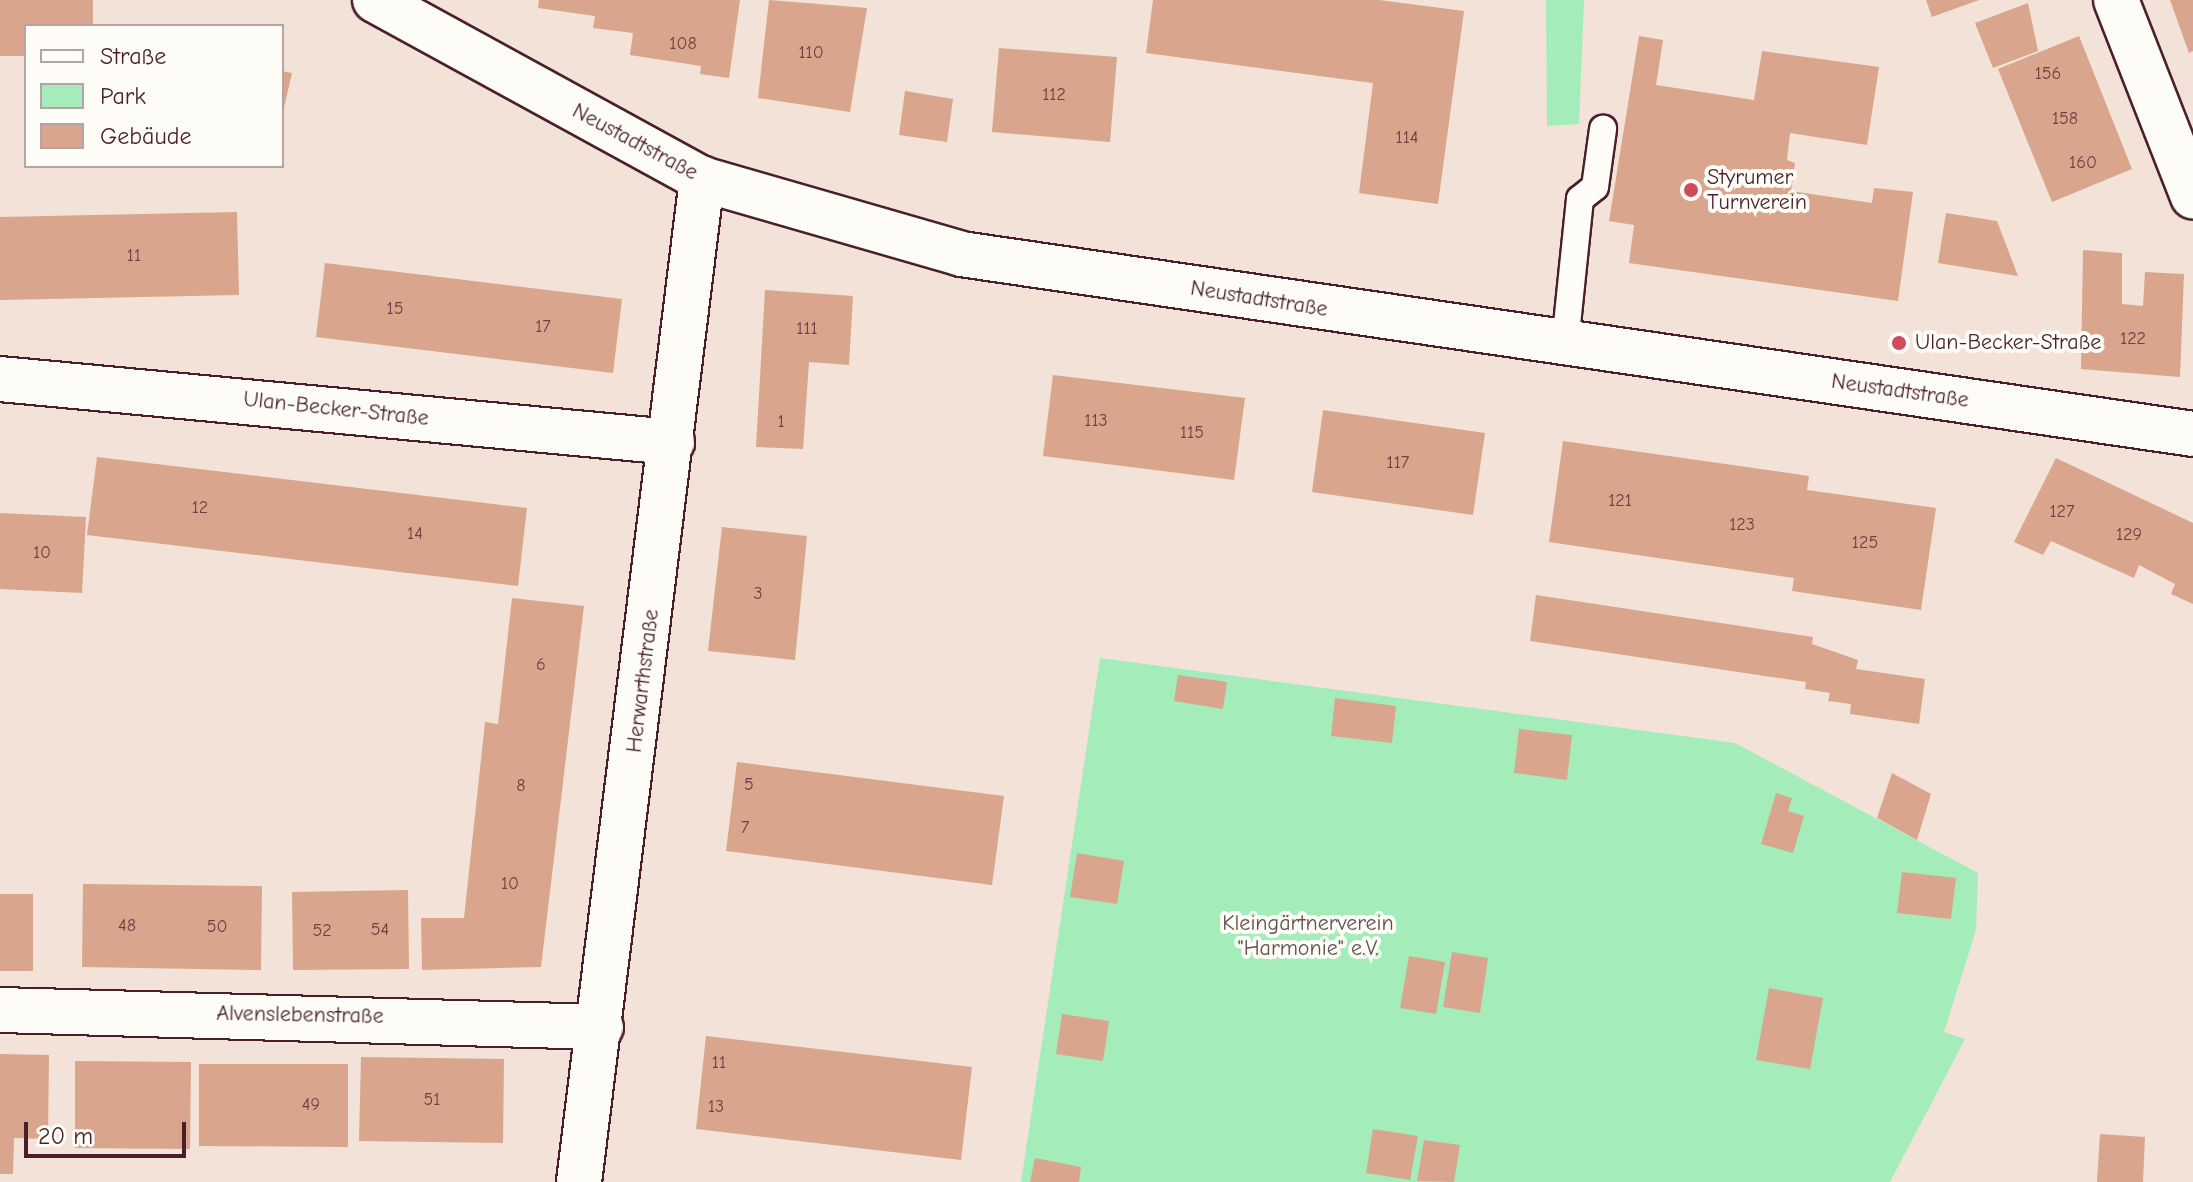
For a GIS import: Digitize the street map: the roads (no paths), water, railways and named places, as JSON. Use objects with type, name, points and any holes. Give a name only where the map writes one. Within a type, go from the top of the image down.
[{"type":"street","name":"Neustadtstraße","points":[[375,0],[702,179],[961,254],[2193,434]]},
{"type":"street","points":[[2116,0],[2193,196]]},
{"type":"street","name":"Herwarthstraße","points":[[579,1182],[601,1027],[702,179]]},
{"type":"street","name":"Ulan-Becker-Straße","points":[[0,379],[672,442]]},
{"type":"street","name":"Alvenslebenstraße","points":[[0,1010],[601,1027]]},
{"type":"lane","points":[[1565,344],[1580,199],[1595,187],[1603,129]]},
{"type":"place","name":"Styrumer Turnverein","points":[[1691,190]]},
{"type":"place","name":"Ulan-Becker-Straße","points":[[1899,343]]},
{"type":"park label","name":"Kleingärtnerverein \"Harmonie\" e.V.","points":[[1308,936]]}]
